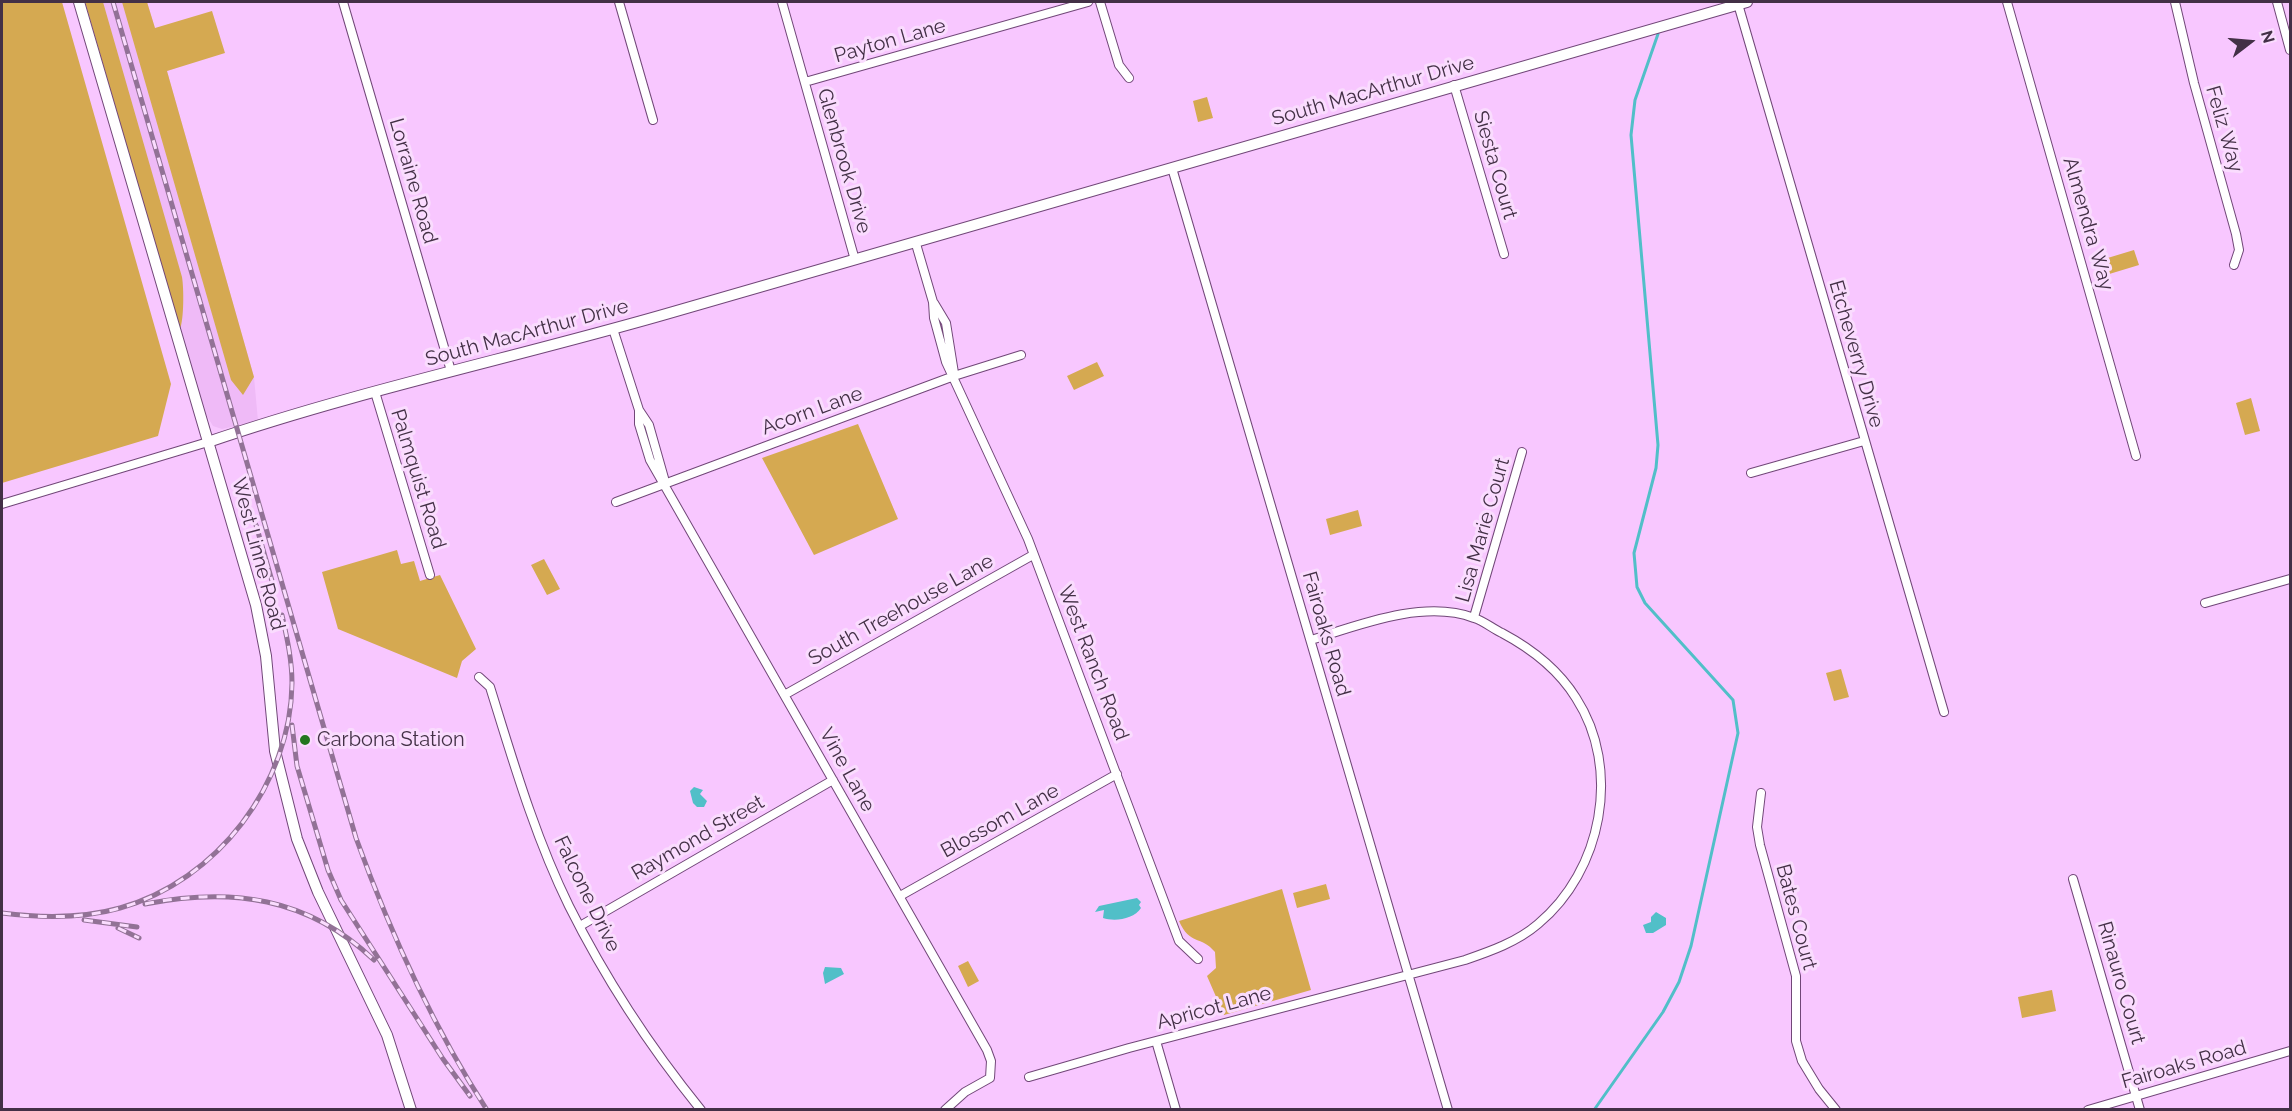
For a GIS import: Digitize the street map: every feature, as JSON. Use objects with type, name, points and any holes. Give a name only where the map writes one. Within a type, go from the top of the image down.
[{"type":"street","name":"West Linne Road","points":[[79,2],[260,621],[266,656],[273,740],[290,815],[310,876],[387,1035],[411,1110]]},
{"type":"street","name":"Lorraine Road","points":[[343,2],[451,371]]},
{"type":"street","points":[[619,2],[653,120]]},
{"type":"street","name":"Glenbrook Drive","points":[[782,2],[855,260]]},
{"type":"street","name":"Payton Lane","points":[[805,82],[1088,2]]},
{"type":"street","points":[[1100,2],[1119,65],[1129,78]]},
{"type":"street","name":"Almendra Way","points":[[2007,2],[2136,456]]},
{"type":"street","name":"Feliz Way","points":[[2175,2],[2194,83],[2236,234],[2239,250],[2234,265]]},
{"type":"street","points":[[2277,2],[2290,50]]},
{"type":"street","name":"South MacArthur Drive","points":[[916,244],[1454,85],[1743,3]]},
{"type":"street","name":"Etcheverry Drive","points":[[1743,3],[1864,441],[1944,712]]},
{"type":"street","name":"Siesta Court","points":[[1454,85],[1504,254]]},
{"type":"street","name":"Fairoaks Road","points":[[1172,168],[1448,1110]]},
{"type":"street","points":[[855,260],[916,244]]},
{"type":"street","name":"West Ranch Road","points":[[916,244],[944,338],[946,362],[1010,497],[1179,941],[1198,959]]},
{"type":"street","name":"South MacArthur Drive","points":[[208,442],[375,392],[613,329],[855,260]]},
{"type":"street","name":"Vine Lane","points":[[613,329],[639,410],[649,425],[665,482],[987,1050],[991,1061],[990,1078],[965,1092],[945,1110]]},
{"type":"street","name":"Acorn Lane","points":[[616,502],[954,376],[1021,355]]},
{"type":"street","name":"Palmquist Road","points":[[375,392],[430,575]]},
{"type":"street","points":[[1751,473],[1864,441]]},
{"type":"street","points":[[2,504],[208,442]]},
{"type":"street","name":"Lisa Marie Court","points":[[1474,618],[1522,452]]},
{"type":"street","name":"South Treehouse Lane","points":[[786,694],[1033,555]]},
{"type":"street","points":[[2205,603],[2290,579]]},
{"type":"street","points":[[1311,640],[1386,617],[1419,613],[1474,618]]},
{"type":"street","name":"Apricot Lane","points":[[1029,1077],[1497,949],[1539,924],[1563,898],[1577,878],[1596,830],[1600,804],[1597,751],[1586,715],[1576,697],[1540,657],[1474,618]]},
{"type":"street","name":"Falcone Drive","points":[[479,676],[490,687],[519,780],[544,846],[580,926],[650,1044],[701,1110]]},
{"type":"street","name":"Blossom Lane","points":[[900,896],[1117,774]]},
{"type":"street","name":"Raymond Street","points":[[580,926],[833,780]]},
{"type":"street","name":"Bates Court","points":[[1761,793],[1757,827],[1760,844],[1796,976],[1796,1041],[1802,1061],[1819,1089],[1836,1110]]},
{"type":"street","name":"Rinauro Court","points":[[2073,879],[2140,1110]]},
{"type":"street","points":[[1156,1041],[1176,1110]]},
{"type":"street","name":"Fairoaks Road","points":[[2088,1110],[2290,1051]]},
{"type":"shaded area","points":[[2,2],[62,2],[171,384],[158,436],[2,483]]},
{"type":"shaded area","points":[[85,2],[147,2],[155,28],[176,68],[167,71],[254,377],[258,421],[222,429],[213,426],[205,413]]},
{"type":"shaded area","points":[[85,2],[103,2],[182,277],[183,304],[180,329]]},
{"type":"shaded area","points":[[122,2],[147,2],[155,28],[212,11],[225,53],[167,71],[254,377],[243,395],[231,380]]},
{"type":"shaded area","points":[[1207,97],[1213,118],[1198,122],[1193,101]]},
{"type":"shaded area","points":[[2134,250],[2139,265],[2106,275],[2101,260]]},
{"type":"shaded area","points":[[1097,362],[1104,376],[1074,390],[1067,376]]},
{"type":"shaded area","points":[[2251,398],[2260,431],[2245,435],[2236,403]]},
{"type":"shaded area","points":[[858,424],[898,519],[814,555],[762,458]]},
{"type":"shaded area","points":[[1358,510],[1362,526],[1330,535],[1326,519]]},
{"type":"shaded area","points":[[397,550],[401,564],[414,561],[420,581],[440,575],[476,649],[462,661],[457,678],[338,629],[322,572]]},
{"type":"shaded area","points":[[544,559],[560,589],[547,595],[531,565]]},
{"type":"shaded area","points":[[1841,669],[1849,697],[1834,701],[1826,673]]},
{"type":"shaded area","points":[[694,787],[703,790],[700,794],[707,801],[704,807],[697,807],[693,803],[690,791]]},
{"type":"shaded area","points":[[1326,884],[1330,899],[1297,908],[1293,893]]},
{"type":"shaded area","points":[[1282,889],[1311,990],[1224,1015],[1207,976],[1216,968],[1215,952],[1187,934],[1179,921]]},
{"type":"shaded area","points":[[1137,898],[1141,902],[1139,905],[1141,908],[1129,917],[1108,919],[1103,918],[1104,910],[1095,912],[1099,906]]},
{"type":"shaded area","points":[[1656,912],[1666,918],[1666,925],[1653,933],[1646,933],[1643,925],[1651,922],[1651,917]]},
{"type":"shaded area","points":[[968,961],[979,981],[968,987],[958,966]]},
{"type":"shaded area","points":[[825,967],[841,968],[844,974],[825,984],[823,973]]},
{"type":"shaded area","points":[[2052,990],[2056,1011],[2022,1018],[2018,997]]},
{"type":"waterway","points":[[1594,1110],[1663,1012],[1679,982],[1691,946],[1738,733],[1733,700],[1645,603],[1637,587],[1634,553],[1656,468],[1658,445],[1631,135],[1635,100],[1658,34]]},
{"type":"railway","points":[[113,2],[356,838],[383,908],[430,1011],[487,1110]]},
{"type":"railway","points":[[256,525],[274,588]]},
{"type":"railway","points":[[2,913],[61,916],[91,914],[120,908],[155,895],[188,876],[217,852],[242,823],[263,791],[278,757],[288,721],[292,683],[290,657],[282,615]]},
{"type":"railway","points":[[292,725],[297,766],[328,870],[341,900],[443,1059],[470,1096]]},
{"type":"railway","points":[[145,904],[208,897],[267,902],[295,910],[322,922],[349,939],[374,960]]},
{"type":"railway","points":[[84,920],[137,927]]},
{"type":"railway","points":[[118,928],[139,938]]},
{"type":"place","name":"Carbona Station","points":[[305,740]]}]
